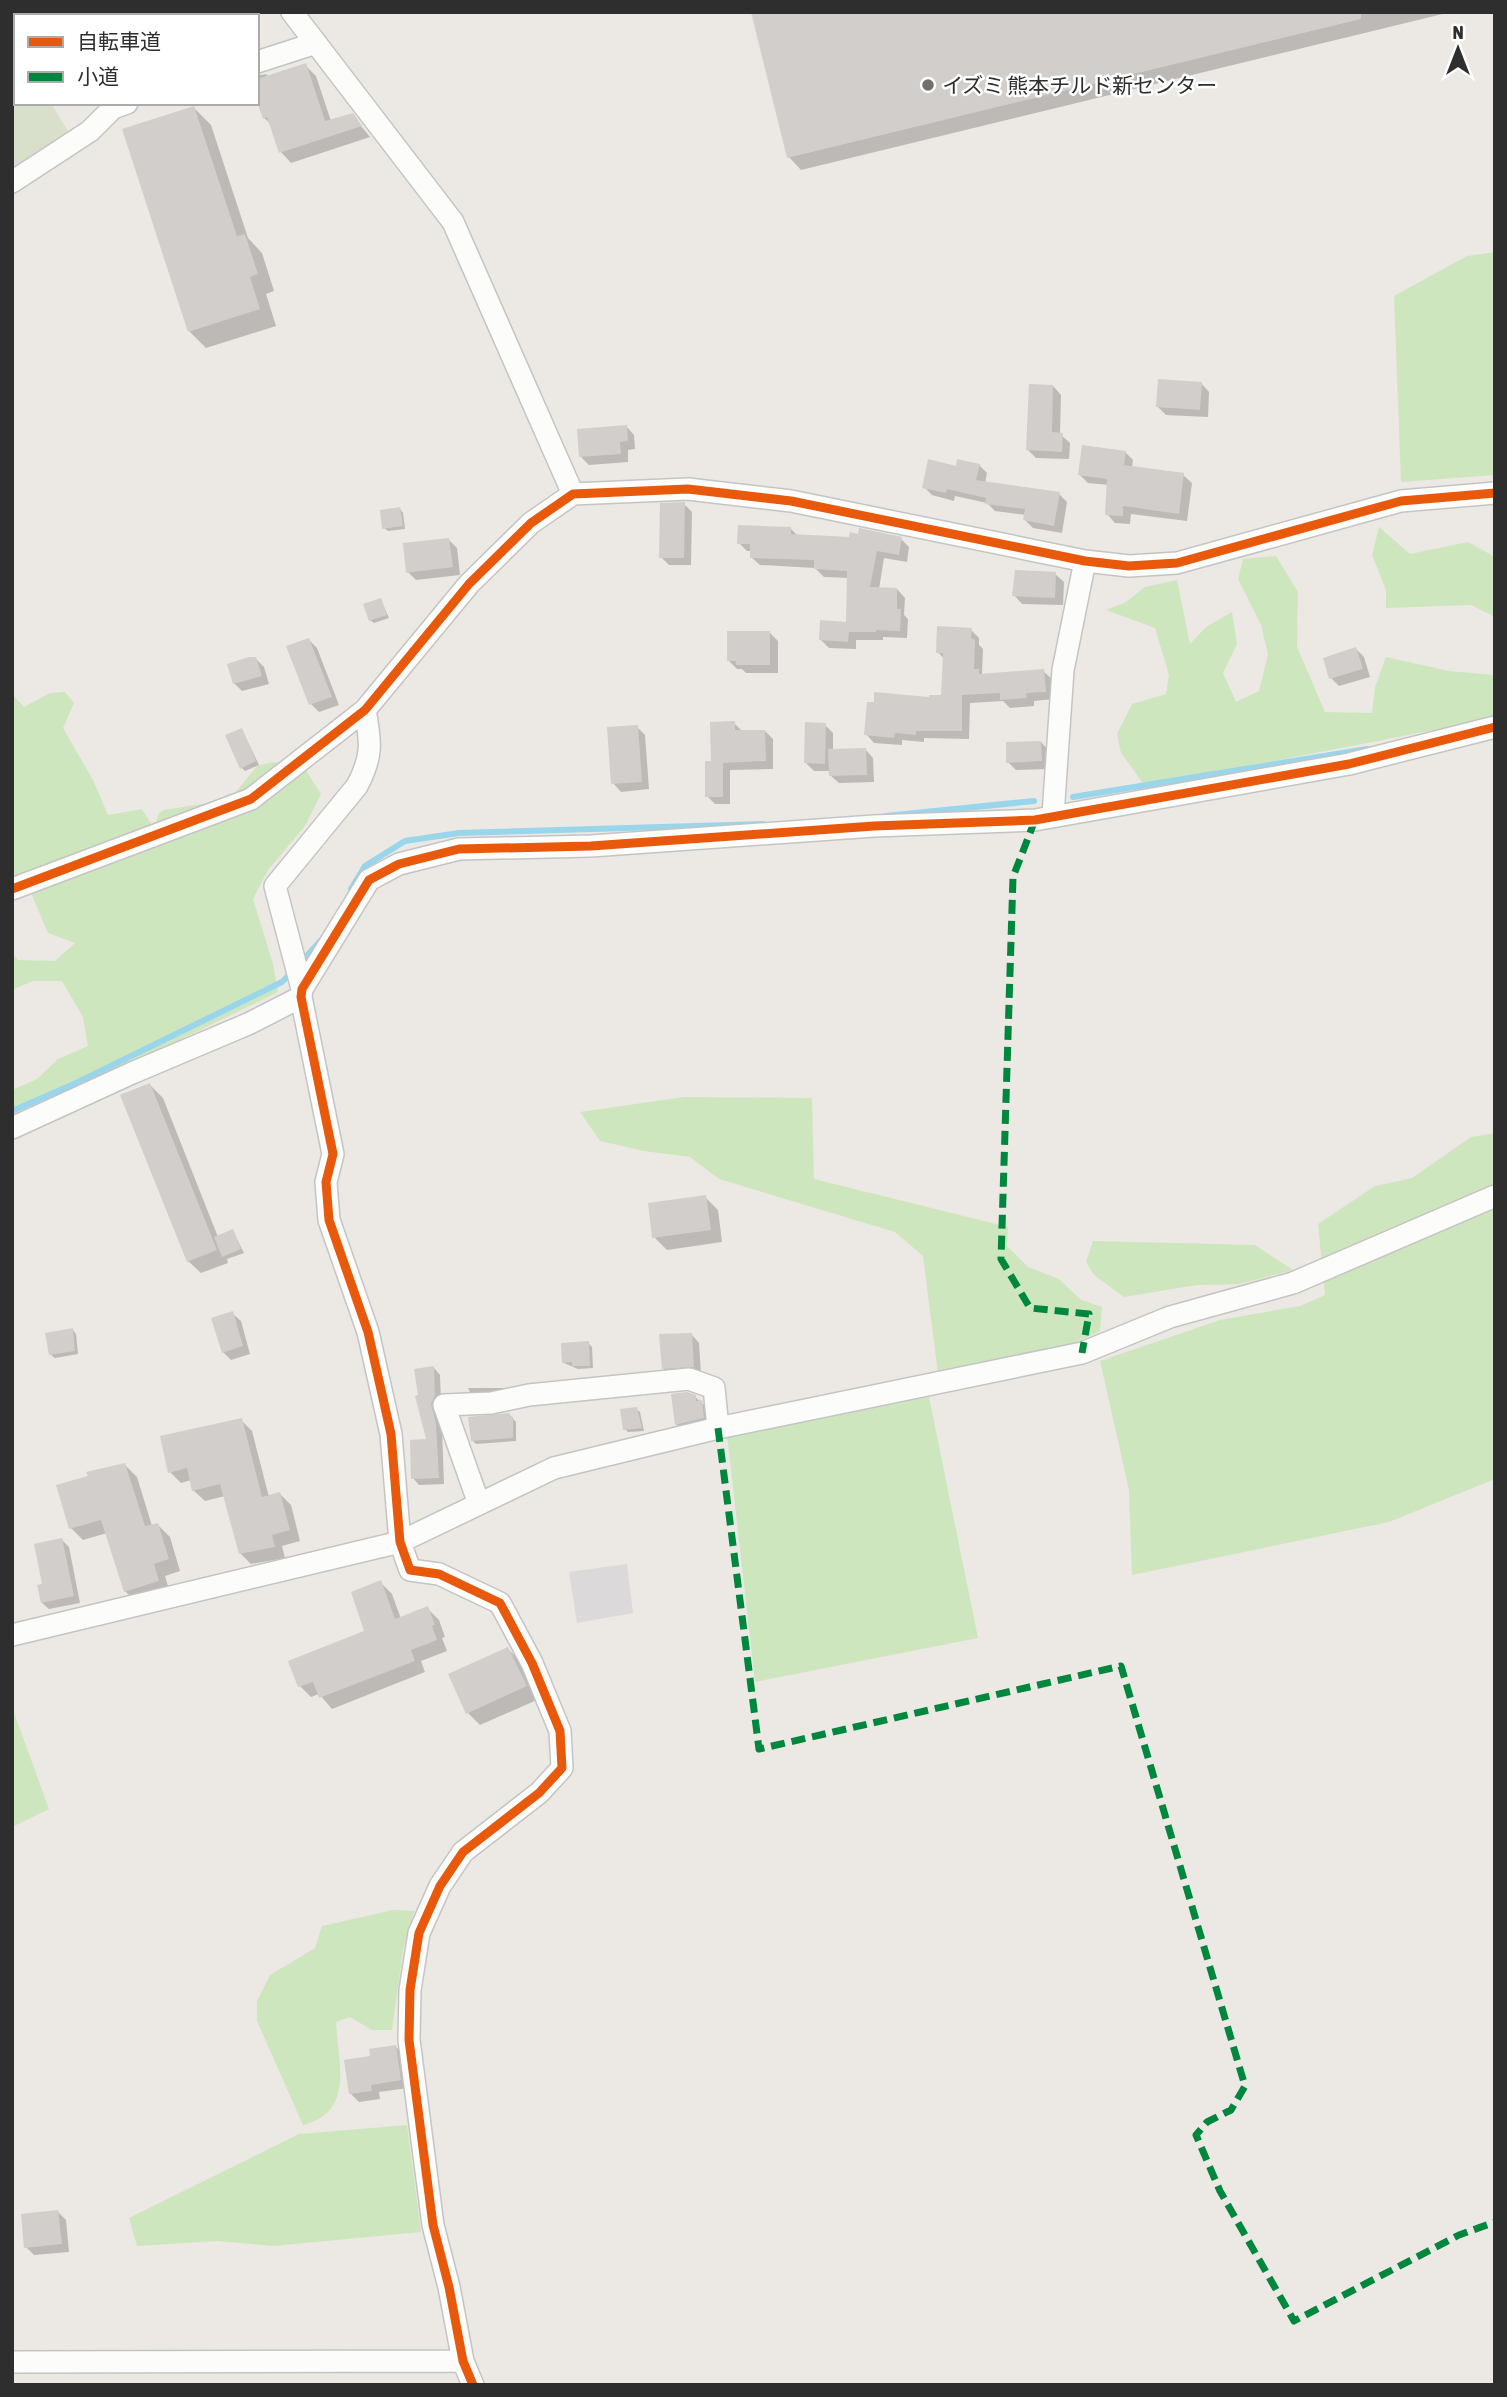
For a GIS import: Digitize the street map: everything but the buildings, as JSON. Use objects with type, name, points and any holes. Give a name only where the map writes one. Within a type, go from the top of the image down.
[{"type":"street","points":[[292,12],[453,222],[573,494]]},
{"type":"street","points":[[259,61],[316,43]]},
{"type":"street","points":[[12,182],[90,131],[113,108],[121,105]]},
{"type":"street","points":[[12,889],[251,799],[365,710],[469,584],[531,523],[573,494],[688,489],[791,501],[1085,561],[1129,566],[1177,563],[1401,500],[1495,492]]},
{"type":"street","points":[[1053,815],[1063,670],[1085,561]]},
{"type":"street","points":[[365,710],[371,748],[367,768],[358,786],[275,886],[301,993],[333,1154],[326,1182],[329,1220],[368,1332],[388,1422],[400,1542],[410,1570],[439,1574],[500,1603],[532,1663],[560,1731],[562,1768],[540,1793],[463,1852],[440,1886],[419,1933],[410,1990],[409,2040],[433,2225],[449,2287],[463,2361],[472,2385]]},
{"type":"street","points":[[12,1128],[248,1024],[301,993],[369,880],[399,864],[459,849],[591,846],[874,826],[1035,820],[1349,764],[1495,727]]},
{"type":"street","points":[[12,1635],[400,1542],[554,1468],[718,1428],[1082,1353],[1170,1317],[1293,1283],[1495,1196]]},
{"type":"street","points":[[479,1504],[444,1405],[491,1403],[529,1395],[689,1379],[714,1388],[718,1428]]},
{"type":"street","points":[[12,2362],[463,2361]]},
{"type":"shaded area","points":[[627,1564],[633,1613],[577,1623],[569,1572]]},
{"type":"green space","points":[[12,12],[194,12],[14,14],[14,105],[52,105],[69,133],[12,171]]},
{"type":"green space","points":[[1495,252],[1495,475],[1401,482],[1394,296],[1467,256]]},
{"type":"green space","points":[[1379,527],[1410,554],[1468,542],[1495,557],[1495,617],[1471,605],[1386,608],[1386,590],[1372,555]]},
{"type":"green space","points":[[1276,556],[1298,592],[1297,647],[1325,712],[1372,713],[1375,687],[1386,657],[1449,671],[1495,675],[1495,716],[1145,786],[1121,753],[1117,734],[1132,704],[1166,694],[1169,675],[1155,628],[1106,610],[1126,602],[1145,587],[1177,580],[1190,644],[1206,627],[1232,612],[1237,644],[1223,673],[1236,702],[1259,691],[1268,654],[1261,625],[1238,579],[1243,559]]},
{"type":"green space","points":[[65,692],[74,703],[63,728],[93,780],[108,815],[142,809],[154,829],[159,813],[164,810],[215,802],[235,793],[257,766],[272,762],[303,766],[321,794],[305,826],[268,870],[253,899],[273,964],[278,992],[91,1083],[12,1111],[12,1090],[37,1079],[58,1059],[88,1046],[83,1017],[62,981],[33,981],[12,990],[12,953],[18,960],[55,961],[75,943],[48,933],[30,891],[12,890],[12,694],[24,707],[50,693]]},
{"type":"green space","points":[[684,1097],[812,1098],[814,1179],[1008,1227],[1007,1246],[1028,1267],[1059,1279],[1081,1300],[1102,1307],[1100,1331],[1063,1348],[938,1374],[923,1256],[895,1232],[719,1179],[690,1157],[644,1151],[600,1141],[580,1112]]},
{"type":"green space","points":[[1495,1133],[1495,1479],[1389,1522],[1132,1575],[1129,1490],[1100,1361],[1220,1320],[1300,1306],[1325,1295],[1318,1224],[1375,1186],[1412,1178],[1471,1137]]},
{"type":"green space","points":[[1093,1241],[1255,1245],[1293,1270],[1239,1284],[1197,1285],[1124,1297],[1094,1275],[1086,1262]]},
{"type":"green space","points":[[929,1397],[978,1638],[755,1682],[727,1434]]},
{"type":"green space","points":[[12,1707],[49,1809],[12,1827]]},
{"type":"green space","points":[[393,1910],[414,1911],[403,1950],[392,2030],[372,2030],[350,2017],[336,2022],[340,2069],[337,2098],[319,2119],[303,2125],[257,2021],[257,2001],[270,1975],[315,1948],[322,1926]]},
{"type":"green space","points":[[407,2125],[421,2232],[274,2246],[217,2241],[137,2246],[129,2218],[299,2134]]},
{"type":"waterway","points":[[1073,797],[1367,749]]},
{"type":"waterway","points":[[886,816],[1034,801]]},
{"type":"waterway","points":[[351,889],[365,866],[405,841],[459,833],[763,824]]},
{"type":"waterway","points":[[304,959],[323,938]]},
{"type":"waterway","points":[[12,1111],[74,1084],[282,982],[288,976]]},
{"type":"marked path","points":[[1035,820],[1013,877],[1001,1259],[1030,1308],[1089,1314],[1082,1353]]},
{"type":"marked path","points":[[718,1428],[759,1749],[1121,1666],[1245,2086],[1231,2110],[1207,2122],[1196,2135],[1220,2191],[1294,2321],[1459,2235],[1495,2222]]},
{"type":"cycle path","points":[[12,889],[251,799],[365,710],[469,584],[531,523],[573,494],[688,489],[791,501],[1085,561],[1129,566],[1177,563],[1401,501],[1495,493]]},
{"type":"cycle path","points":[[473,2385],[463,2361],[449,2287],[433,2225],[409,2040],[410,1990],[419,1933],[440,1886],[463,1852],[539,1793],[562,1768],[560,1731],[532,1663],[500,1603],[439,1574],[410,1570],[400,1542],[391,1434],[368,1332],[329,1220],[326,1182],[333,1154],[301,997],[302,989],[369,880],[399,864],[459,849],[591,846],[874,826],[1035,820],[1349,764],[1495,727]]},
{"type":"place","name":"イズミ 熊本チルド新センター","points":[[928,85]]}]
